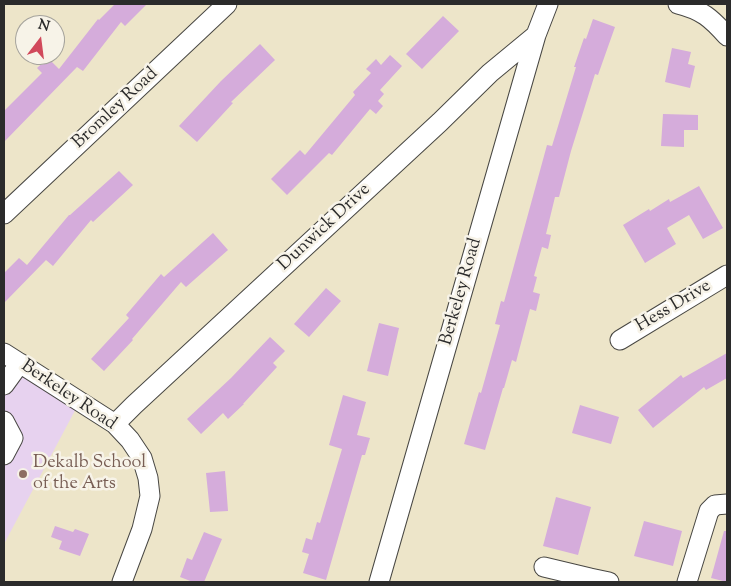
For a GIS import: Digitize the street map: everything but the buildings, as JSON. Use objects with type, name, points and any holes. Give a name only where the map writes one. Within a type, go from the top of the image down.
[{"type":"street","name":"Bromley Road","points":[[4,214],[227,4]]},
{"type":"street","name":"Berkeley Road","points":[[379,582],[536,35],[548,4]]},
{"type":"street","points":[[678,4],[694,9],[712,20],[727,36]]},
{"type":"street","name":"Dunwick Drive","points":[[115,424],[440,122],[490,73],[536,35]]},
{"type":"street","name":"Hess Drive","points":[[620,340],[727,275]]},
{"type":"street","name":"Berkeley Road","points":[[4,353],[115,424],[130,440],[142,458],[148,478],[150,496],[142,529],[122,582]]},
{"type":"street","points":[[4,385],[20,363]]},
{"type":"street","points":[[4,421],[13,438],[4,455]]},
{"type":"street","points":[[687,582],[709,511],[715,505],[727,504]]},
{"type":"street","points":[[544,567],[590,580],[609,582]]},
{"type":"shaded area","name":"Dekalb School of the Arts","points":[[4,353],[79,403],[4,544]]},
{"type":"place","name":"Dekalb School of the Arts","points":[[23,474]]}]
